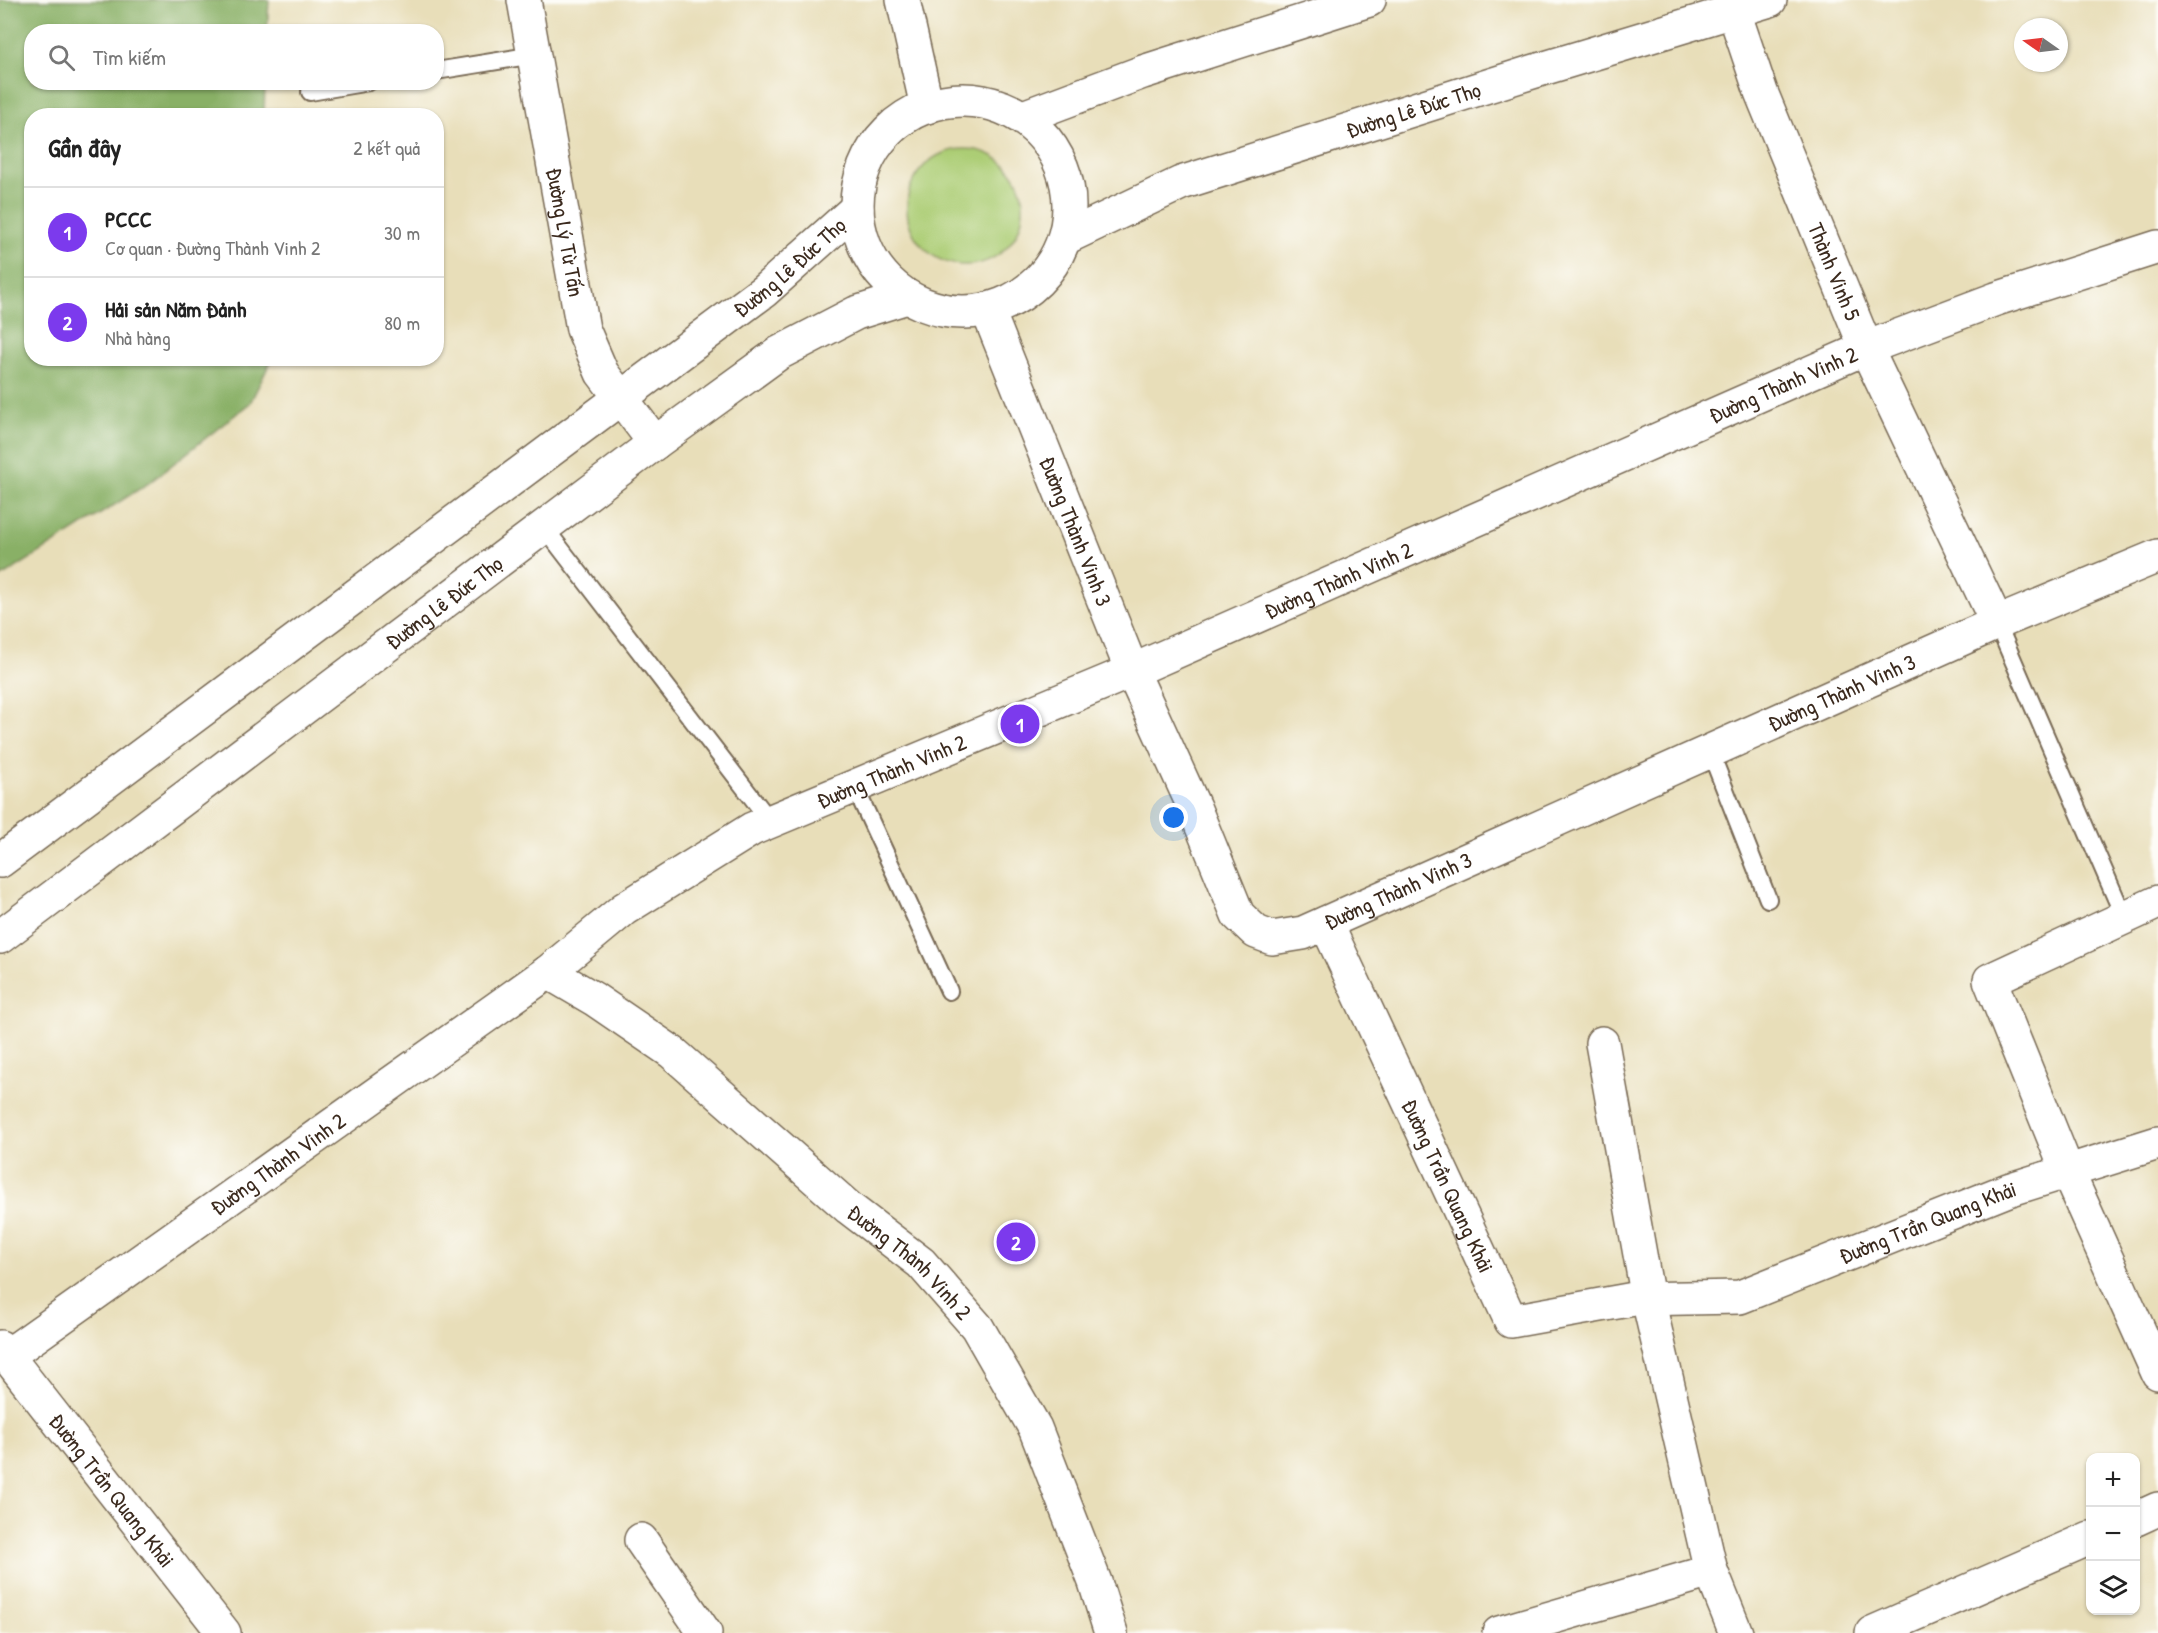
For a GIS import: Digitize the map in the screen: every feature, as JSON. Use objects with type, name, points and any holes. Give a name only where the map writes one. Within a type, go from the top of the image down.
[{"type":"street","name":"Đường Lý Từ Tấn","points":[[524,0],[583,329],[602,373],[655,442]]},
{"type":"street","points":[[903,0],[927,107]]},
{"type":"street","points":[[1023,117],[1143,72],[1370,0]]},
{"type":"street","name":"Đường Lê Đức Thọ","points":[[1065,238],[1181,183],[1532,72],[1731,6],[1770,0]]},
{"type":"street","name":"Thành Vinh 5","points":[[1731,6],[1761,92],[1866,348],[1997,623]]},
{"type":"street","points":[[969,99],[998,104],[1023,117],[1048,140],[1065,170],[1071,204],[1065,238],[1054,263],[1036,285],[1014,301],[988,311],[960,314],[932,309],[907,297],[880,274],[863,243],[857,208],[860,179],[871,152],[890,129],[913,112],[940,102],[969,99]]},
{"type":"street","name":"Đường Lê Đức Thọ","points":[[0,861],[791,269],[857,208]]},
{"type":"street","name":"Đường Thành Vinh 2","points":[[3,1352],[548,972],[624,909],[752,829],[1132,671],[1866,348],[1996,299],[2158,247]]},
{"type":"street","name":"Đường Lê Đức Thọ","points":[[0,937],[655,442],[779,353],[856,313],[907,297]]},
{"type":"street","name":"Đường Thành Vinh 3","points":[[988,311],[1132,671],[1194,807],[1238,915],[1256,932],[1272,938],[1303,933],[1997,623],[2158,556]]},
{"type":"street","points":[[2158,902],[1989,980],[2068,1173],[2158,1373]]},
{"type":"street","name":"Đường Trần Quang Khải","points":[[1326,923],[1511,1321],[1634,1299],[1740,1297],[2008,1190],[2158,1143]]},
{"type":"street","name":"Đường Thành Vinh 2","points":[[548,972],[594,999],[673,1053],[849,1208],[921,1263],[977,1327],[1035,1428],[1095,1582],[1111,1633]]},
{"type":"street","points":[[1602,1043],[1648,1299],[1711,1571],[1736,1633]]},
{"type":"street","name":"Đường Trần Quang Khải","points":[[3,1352],[224,1633]]},
{"type":"street","points":[[2140,1517],[2158,1509]]},
{"type":"street","points":[[641,1540],[705,1633]]},
{"type":"street","points":[[1872,1633],[2086,1540]]},
{"type":"street","points":[[1498,1633],[1711,1571]]},
{"type":"lane","points":[[444,70],[534,55]]},
{"type":"lane","points":[[310,92],[322,90]]},
{"type":"lane","points":[[544,527],[770,821]]},
{"type":"lane","points":[[1997,623],[2124,917]]},
{"type":"lane","points":[[1710,751],[1768,898]]},
{"type":"lane","points":[[854,785],[949,991]]},
{"type":"green space","points":[[0,0],[269,0],[267,24],[24,24],[24,90],[265,90],[264,108],[24,108],[24,366],[268,366],[250,403],[149,483],[0,578]]},
{"type":"green space","points":[[965,149],[987,153],[1006,166],[1019,185],[1023,207],[1019,229],[1006,248],[987,261],[965,265],[943,261],[924,248],[911,229],[907,207],[911,185],[924,166],[943,153]]},
{"type":"place","name":"PCCC","points":[[1020,724]]},
{"type":"place","name":"Hải sản Năm Đảnh","points":[[1016,1242]]}]
